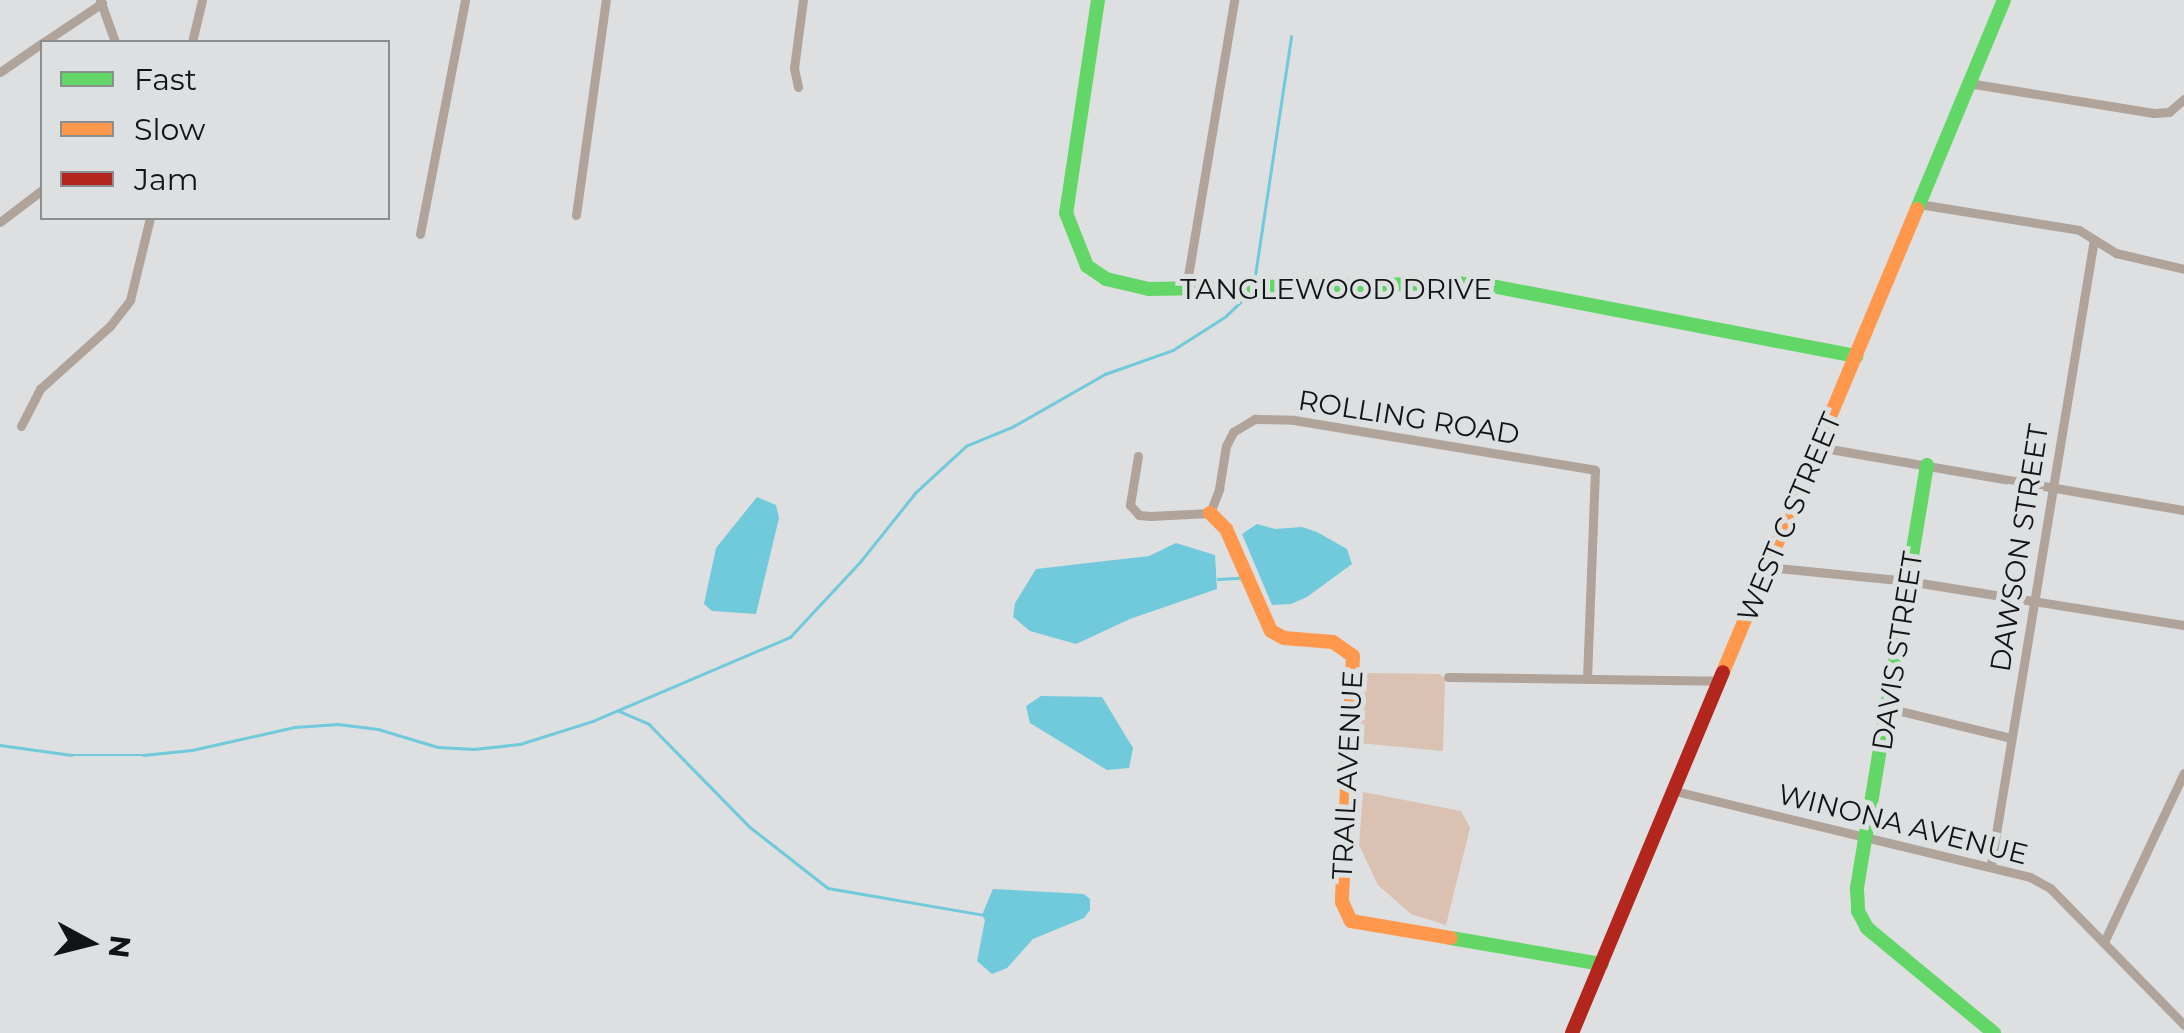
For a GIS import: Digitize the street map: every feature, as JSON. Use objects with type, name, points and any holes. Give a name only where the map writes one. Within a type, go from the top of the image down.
[{"type":"street","points":[[192,40],[202,0]]},
{"type":"street","points":[[420,234],[465,0]]},
{"type":"street","points":[[576,214],[606,0]]},
{"type":"street","points":[[798,87],[794,68],[804,0]]},
{"type":"street","name":"TANGLEWOOD DRIVE","points":[[1098,0],[1067,188],[1073,239],[1087,266],[1106,279],[1149,289],[1455,283],[1497,287],[1856,356]]},
{"type":"street","points":[[1186,288],[1234,0]]},
{"type":"street","name":"WEST C STREET","points":[[1572,1033],[2004,0]]},
{"type":"street","points":[[47,40],[101,2],[115,40]]},
{"type":"street","points":[[0,72],[40,45]]},
{"type":"street","points":[[1968,83],[2154,113],[2169,112],[2184,99]]},
{"type":"street","points":[[0,222],[40,192]]},
{"type":"street","points":[[1919,204],[2079,230],[2116,253],[2184,269]]},
{"type":"street","points":[[21,426],[40,389],[110,326],[130,300],[150,220]]},
{"type":"street","name":"DAWSON STREET","points":[[1991,864],[2094,239]]},
{"type":"street","name":"ROLLING ROAD","points":[[1210,514],[1220,489],[1226,446],[1233,432],[1255,419],[1294,420],[1595,470],[1587,677]]},
{"type":"street","points":[[1818,446],[2184,510]]},
{"type":"street","points":[[1138,456],[1129,490],[1130,505],[1139,514],[1210,514]]},
{"type":"street","name":"DAVIS STREET","points":[[1926,465],[1856,888],[1858,911],[1867,928],[1994,1033]]},
{"type":"street","name":"TRAIL AVENUE","points":[[1210,514],[1226,529],[1260,616],[1272,631],[1298,640],[1346,646],[1353,656],[1342,902],[1350,921],[1602,964]]},
{"type":"street","points":[[1768,567],[1908,581],[2184,626]]},
{"type":"street","points":[[1448,677],[1720,682]]},
{"type":"street","points":[[1888,708],[2011,738]]},
{"type":"street","points":[[2104,942],[2184,773]]},
{"type":"street","name":"WINONA AVENUE","points":[[1675,791],[1991,864],[2050,888],[2184,1025]]},
{"type":"shaded area","points":[[1365,673],[1440,674],[1445,679],[1443,751],[1359,743]]},
{"type":"shaded area","points":[[1363,792],[1461,811],[1470,828],[1446,925],[1411,914],[1378,885],[1359,845]]},
{"type":"water","points":[[757,497],[776,505],[779,518],[756,614],[712,611],[704,604],[716,548]]},
{"type":"water","points":[[1257,524],[1317,532],[1347,549],[1352,564],[1307,597],[1291,604],[1272,605],[1242,534]]},
{"type":"water","points":[[1176,543],[1215,555],[1217,589],[1130,619],[1076,644],[1030,631],[1013,617],[1015,603],[1036,569],[1149,556]]},
{"type":"water","points":[[1041,696],[1102,697],[1133,748],[1129,768],[1107,770],[1030,723],[1026,706]]},
{"type":"water","points":[[993,889],[1084,894],[1090,899],[1090,910],[1084,918],[1033,939],[1007,968],[992,974],[977,961],[985,920],[982,915]]},
{"type":"waterway","points":[[1254,282],[1291,37]]},
{"type":"waterway","points":[[0,745],[71,755],[143,755],[192,750],[295,727],[338,724],[378,729],[438,747],[474,749],[520,744],[593,721],[790,637],[860,562],[915,493],[966,446],[1012,427],[1105,374],[1173,350],[1226,316],[1249,294]]},
{"type":"waterway","points":[[1218,579],[1240,578]]},
{"type":"waterway","points":[[619,711],[649,724],[750,827],[828,888],[985,915]]},
{"type":"traffic: fast","points":[[1098,0],[1066,213],[1087,266],[1106,279],[1149,289],[1455,283],[1497,287],[1856,356]]},
{"type":"traffic: fast","points":[[1917,209],[2004,0]]},
{"type":"traffic: fast","points":[[1927,465],[1857,889],[1858,911],[1867,928],[1994,1033]]},
{"type":"traffic: fast","points":[[1451,938],[1602,964]]},
{"type":"traffic: slow","points":[[1723,672],[1917,209]]},
{"type":"traffic: slow","points":[[1210,513],[1226,529],[1271,631],[1284,638],[1333,642],[1353,656],[1342,902],[1351,921],[1451,938]]},
{"type":"traffic: jam","points":[[1572,1033],[1723,672]]}]
